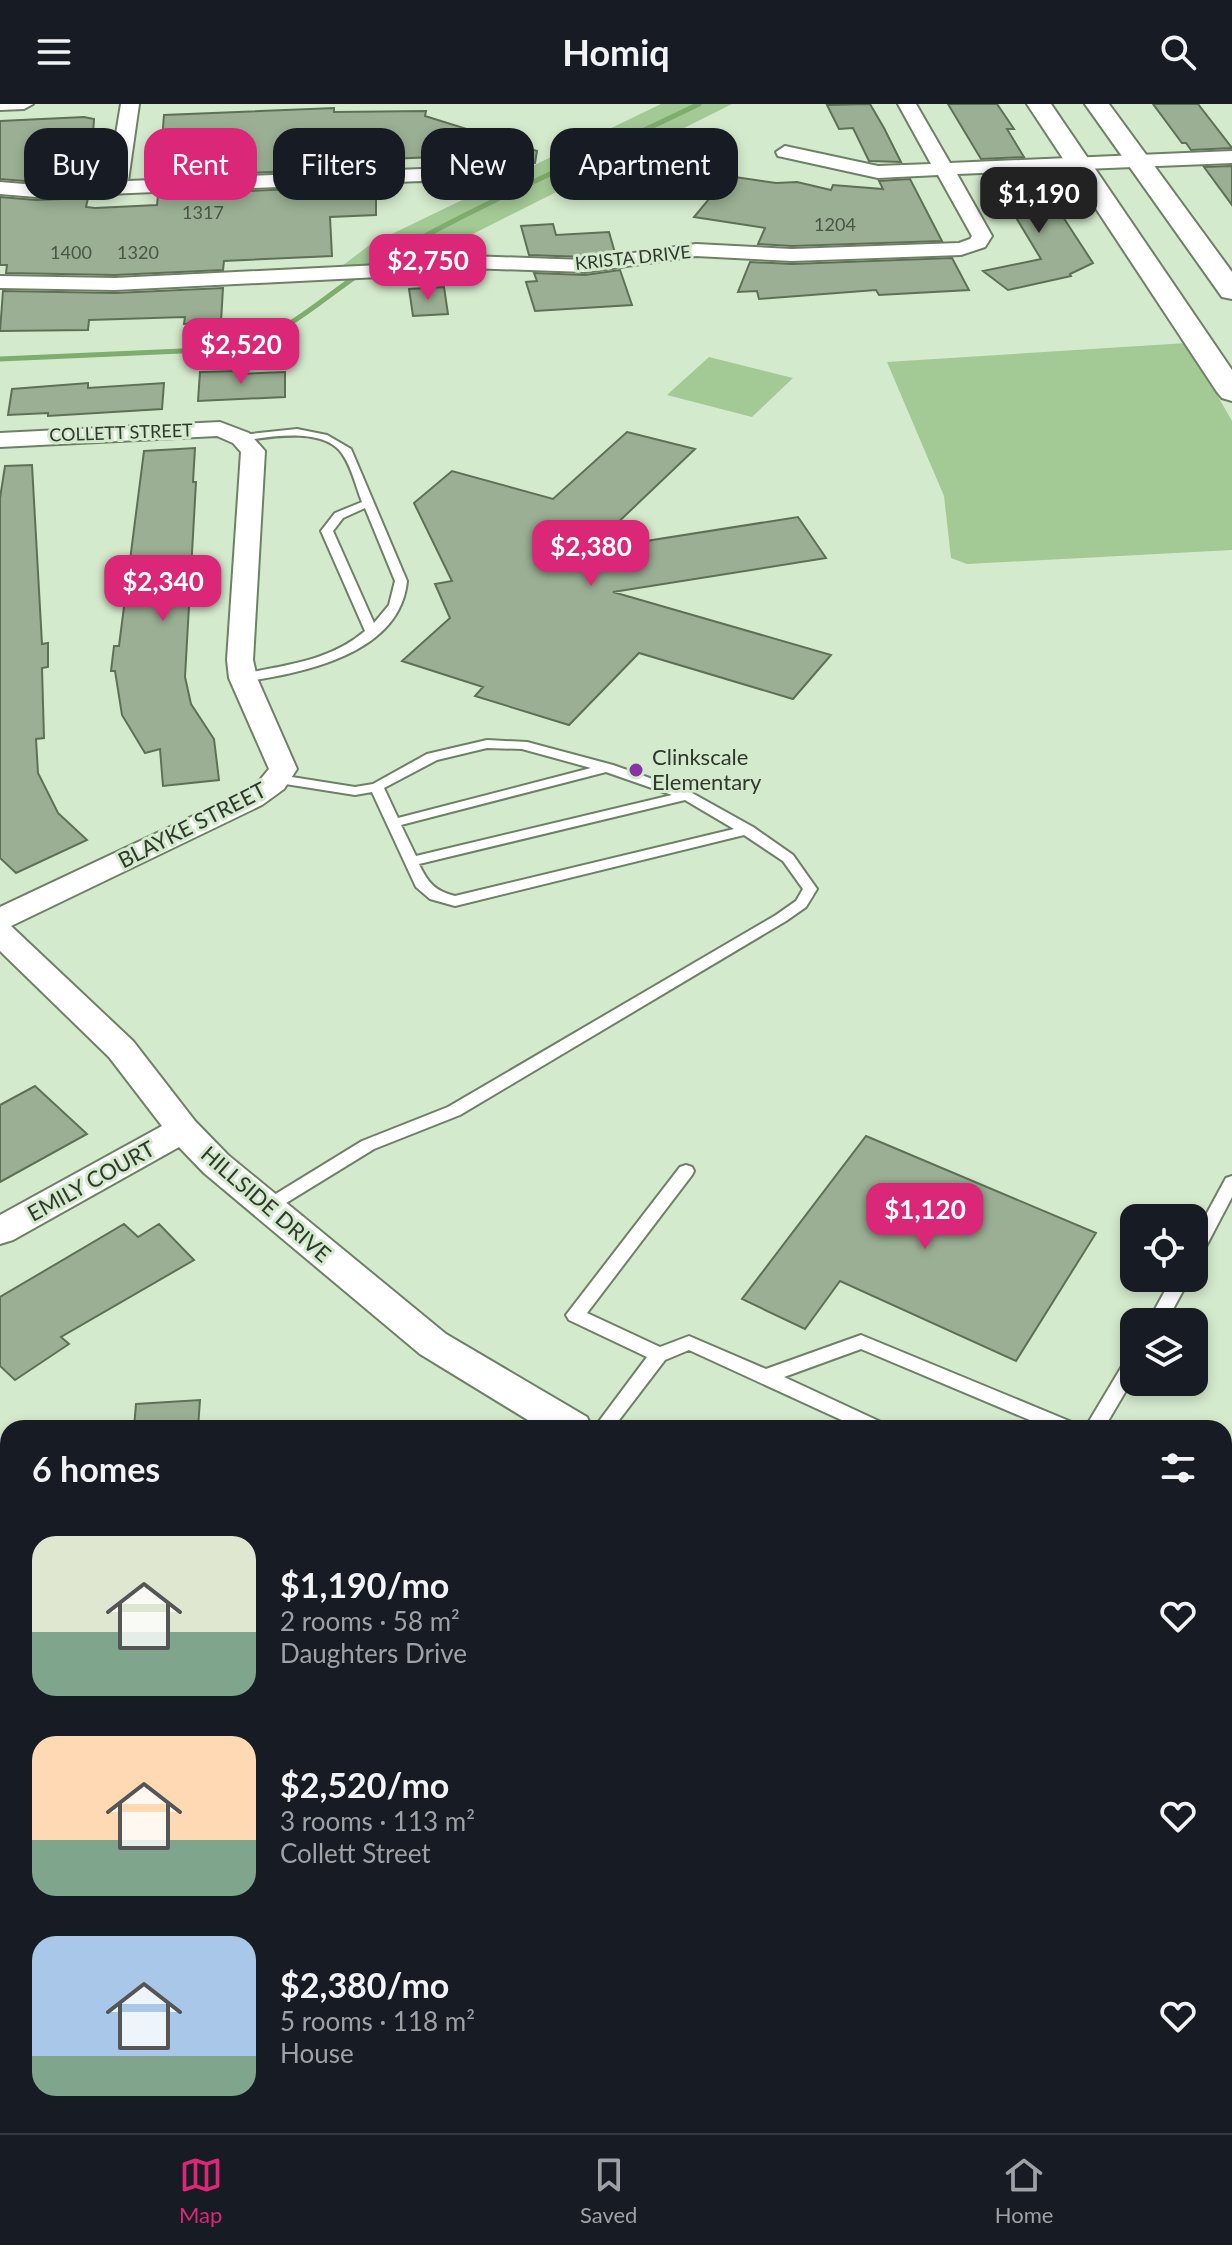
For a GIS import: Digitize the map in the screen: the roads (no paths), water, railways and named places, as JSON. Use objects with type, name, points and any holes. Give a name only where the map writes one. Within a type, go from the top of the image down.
[{"type":"main road","points":[[1039,104],[1232,392]]},
{"type":"main road","points":[[1097,104],[1232,291]]},
{"type":"street","points":[[0,105],[24,104]]},
{"type":"street","points":[[126,128],[130,104]]},
{"type":"street","points":[[907,104],[946,170]]},
{"type":"street","points":[[785,152],[878,172],[1232,157]]},
{"type":"street","name":"KRISTA DRIVE","points":[[0,282],[115,284],[379,271],[442,261],[585,266],[696,250],[841,254],[961,249],[978,243],[982,236],[946,170]]},
{"type":"street","points":[[128,188],[421,175]]},
{"type":"street","points":[[0,188],[24,190]]},
{"type":"street","name":"COLLETT STREET","points":[[0,440],[220,429],[241,438]]},
{"type":"street","name":"BLAYKE STREET","points":[[0,919],[252,799],[279,779],[283,769],[281,759],[243,678],[240,660],[253,451],[241,438]]},
{"type":"street","name":"HILLSIDE DRIVE","points":[[0,933],[121,1049],[183,1130],[267,1207],[433,1344],[560,1420]]},
{"type":"street","name":"EMILY COURT","points":[[0,1231],[183,1130]]},
{"type":"lane","points":[[241,438],[292,431],[335,439],[347,451],[401,581],[400,596],[391,613],[372,632],[329,661],[243,678]]},
{"type":"lane","points":[[370,503],[334,518],[327,531],[372,632]]},
{"type":"lane","points":[[267,1207],[368,1145],[454,1111],[801,904],[810,889],[788,858],[748,830],[687,796],[608,768],[522,745],[487,744],[432,757],[377,787],[355,791],[279,779]]},
{"type":"lane","points":[[394,823],[608,768]]},
{"type":"lane","points":[[377,787],[421,884],[435,896],[455,901],[748,830]]},
{"type":"lane","points":[[411,862],[687,796]]},
{"type":"lane","points":[[659,1355],[575,1315],[686,1171]]},
{"type":"lane","points":[[1208,1227],[1232,1182]]},
{"type":"lane","points":[[765,1376],[861,1342],[1049,1420]]},
{"type":"lane","points":[[609,1420],[659,1355],[689,1343],[860,1420]]},
{"type":"lane","points":[[1099,1420],[1120,1384]]},
{"type":"waterway","points":[[0,359],[227,349],[250,343],[290,323],[363,271],[421,238],[699,104]]},
{"type":"place","name":"Clinkscale Elementary","points":[[636,770]]}]
